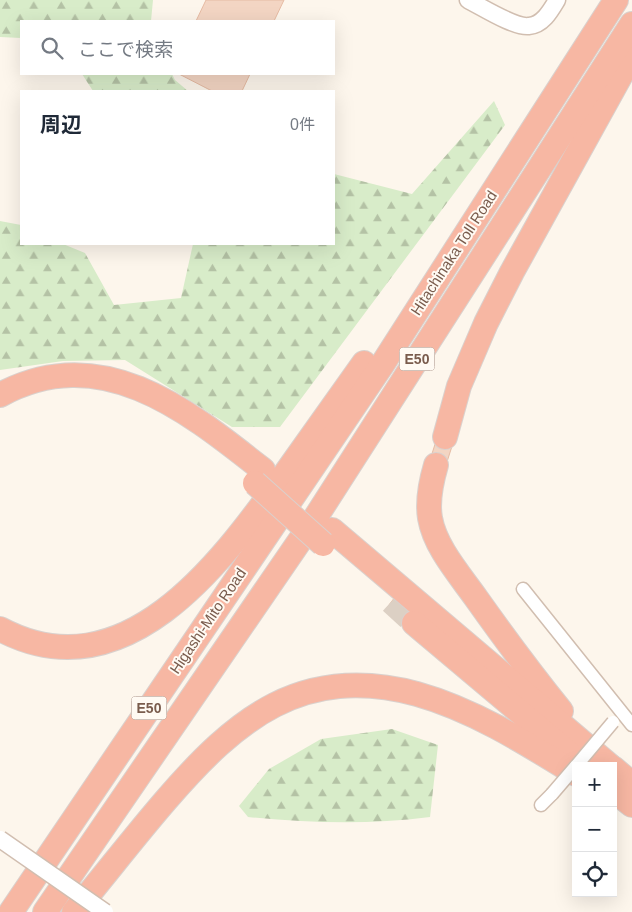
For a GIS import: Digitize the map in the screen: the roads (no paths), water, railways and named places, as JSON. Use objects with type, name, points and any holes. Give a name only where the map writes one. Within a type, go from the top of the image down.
[{"type":"highway","name":"Hitachinaka Toll Road","points":[[288,503],[382,365],[616,0]]},
{"type":"highway","name":"Hitachinaka Toll Road","points":[[323,532],[632,24]]},
{"type":"highway","points":[[445,437],[459,386],[486,323],[512,272],[632,55]]},
{"type":"highway","points":[[0,629],[38,645],[82,646],[102,642],[145,624],[184,596],[225,552],[262,506],[365,363],[499,184]]},
{"type":"highway","points":[[0,395],[14,387],[38,379],[63,375],[89,376],[116,381],[172,403],[200,421],[259,477],[323,532],[598,762]]},
{"type":"highway","points":[[0,412],[16,403],[62,390],[88,390],[113,395],[140,404],[173,422],[259,477]]},
{"type":"highway","points":[[436,465],[429,494],[429,507],[430,519],[441,545],[536,680],[600,762]]},
{"type":"highway","name":"Higashi-Mito Road","points":[[11,912],[288,503]]},
{"type":"highway","points":[[323,532],[391,602]]},
{"type":"highway","name":"Higashi-Mito Road","points":[[45,912],[323,532]]},
{"type":"highway","points":[[414,623],[598,762]]},
{"type":"highway","points":[[74,912],[201,760],[257,713],[282,701],[311,691],[337,687],[365,686],[388,688],[417,694],[452,706],[484,722],[572,772]]},
{"type":"highway","points":[[617,774],[632,784]]},
{"type":"highway","points":[[617,794],[632,807]]},
{"type":"highway","points":[[617,799],[632,807]]},
{"type":"street","points":[[468,0],[518,25],[529,26],[548,15],[557,0]]},
{"type":"street","points":[[523,589],[632,726]]},
{"type":"street","points":[[579,762],[620,711]]},
{"type":"street","points":[[541,805],[572,771]]},
{"type":"street","points":[[0,839],[105,912]]},
{"type":"tunnel","points":[[391,602],[414,623]]}]
